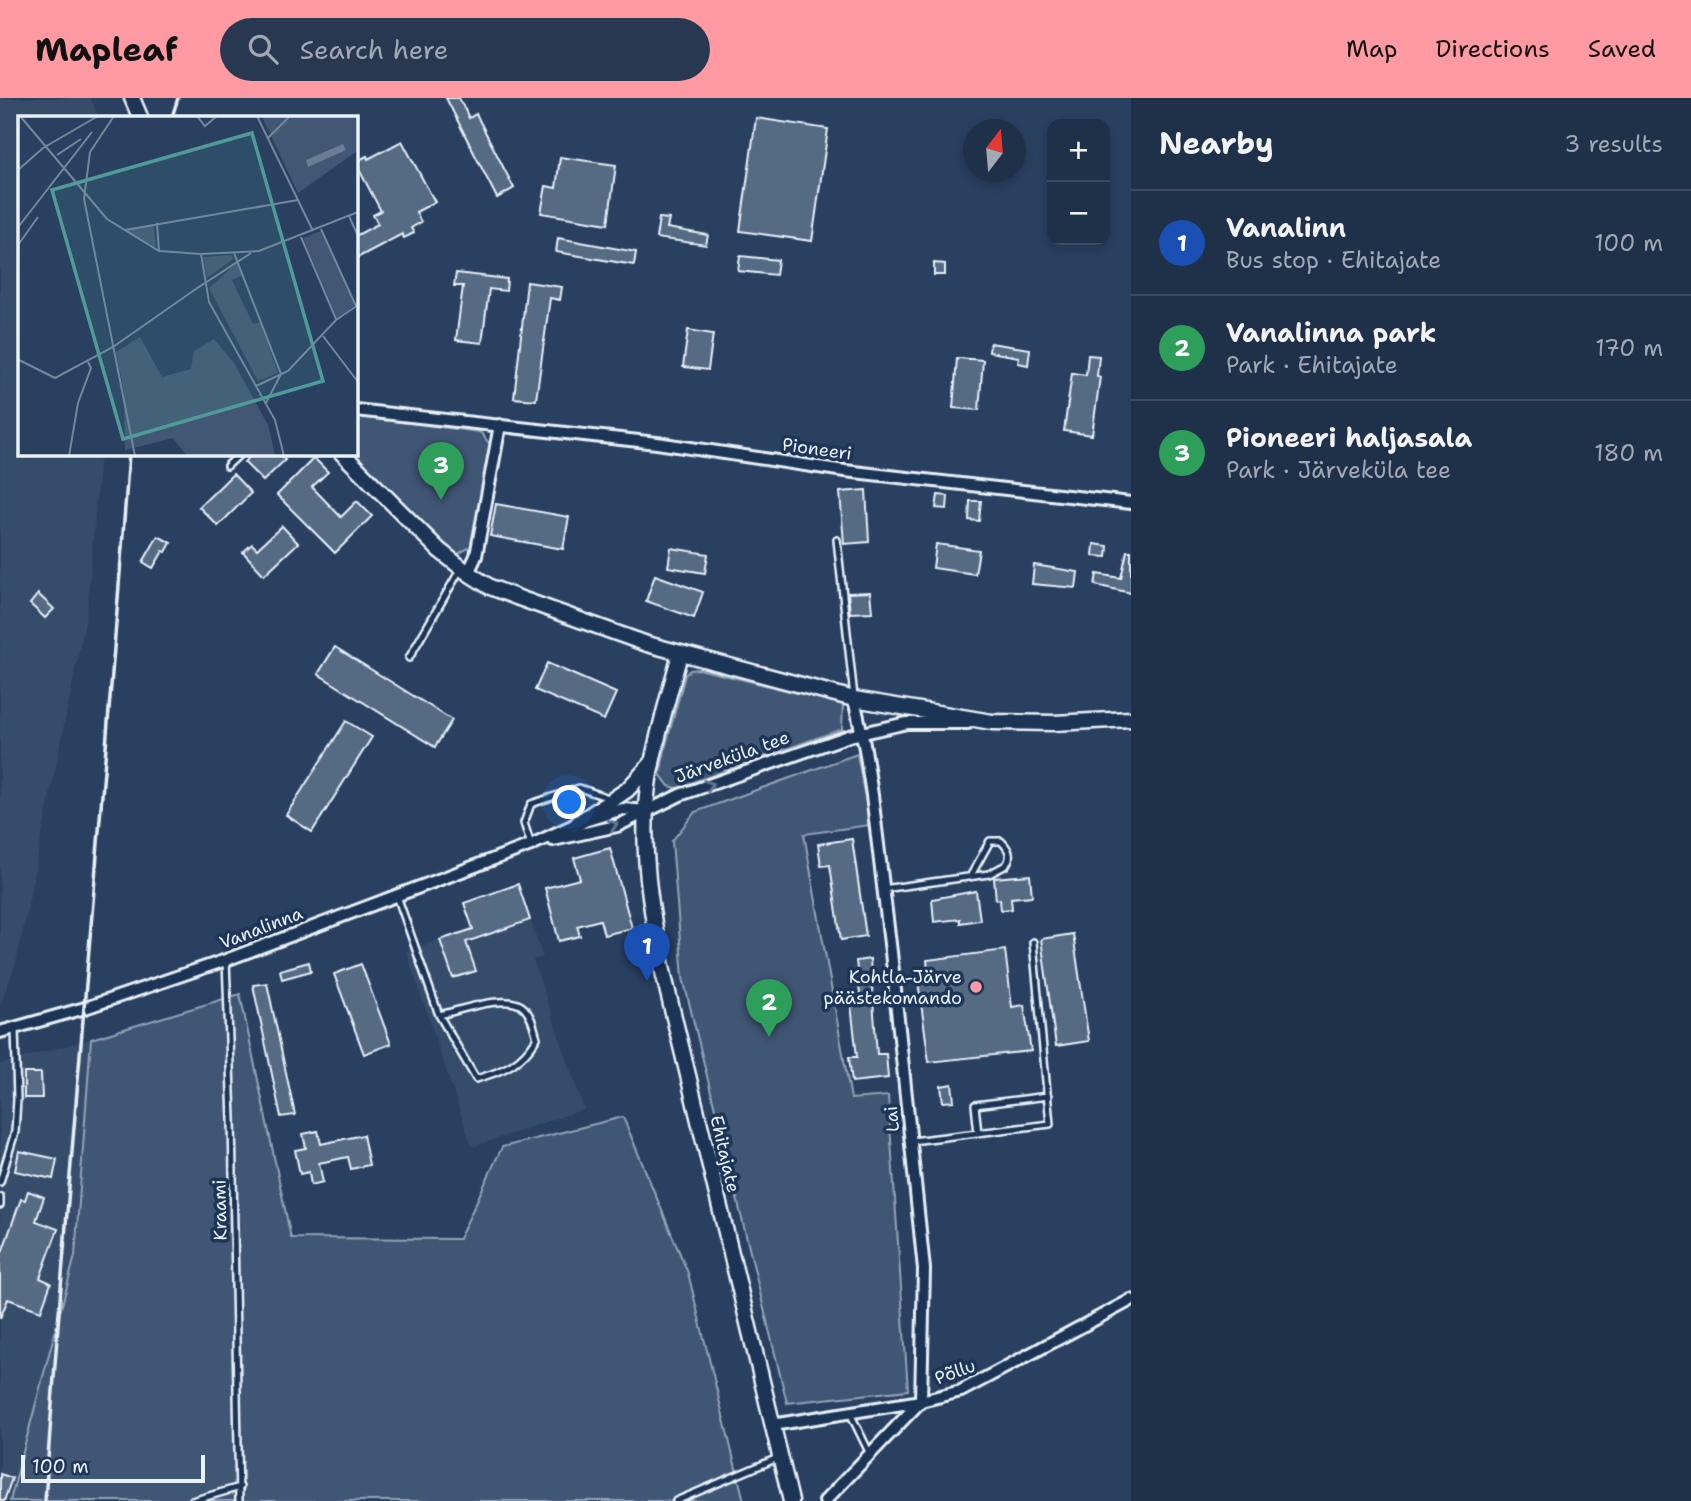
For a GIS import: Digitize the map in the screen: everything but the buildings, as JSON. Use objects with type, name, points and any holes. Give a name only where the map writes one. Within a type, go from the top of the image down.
[{"type":"street","points":[[132,98],[140,116]]},
{"type":"street","name":"Pioneeri","points":[[357,410],[657,443],[845,471],[1131,503]]},
{"type":"street","points":[[464,570],[476,556],[500,425]]},
{"type":"street","name":"Järveküla tee","points":[[344,455],[404,516],[464,570],[490,586],[516,597],[680,654],[854,699],[992,722]]},
{"type":"street","name":"Järveküla tee","points":[[646,811],[653,762],[680,654]]},
{"type":"street","name":"Lai","points":[[854,699],[867,760],[912,1141],[924,1269],[921,1401]]},
{"type":"street","name":"Järveküla tee","points":[[646,811],[680,795],[862,733],[907,723],[1054,723],[1131,719]]},
{"type":"street","points":[[578,823],[636,783],[653,762]]},
{"type":"street","name":"Vanalinna","points":[[0,1032],[85,1008],[226,960],[531,845],[578,823],[623,809],[646,811]]},
{"type":"street","name":"Vanalinna","points":[[531,845],[617,826],[646,811]]},
{"type":"street","name":"Ehitajate","points":[[646,811],[652,915],[664,976],[791,1501]]},
{"type":"street","name":"Põllu","points":[[772,1425],[921,1401],[961,1391],[1131,1300]]},
{"type":"street","points":[[825,1501],[921,1401]]},
{"type":"lane","points":[[227,466],[239,455]]},
{"type":"lane","points":[[837,540],[854,699]]},
{"type":"lane","points":[[409,658],[464,570]]},
{"type":"lane","points":[[531,845],[524,823],[531,804],[579,788],[604,798],[615,798]]},
{"type":"lane","points":[[883,889],[970,877],[989,874],[1006,865],[1010,855],[1008,848],[1001,841],[990,841],[970,877]]},
{"type":"lane","points":[[397,896],[439,1016],[476,1079],[501,1072],[528,1054],[537,1038],[531,1018],[523,1006],[508,1000],[439,1016]]},
{"type":"lane","points":[[912,1141],[1050,1124],[1033,942]]},
{"type":"lane","name":"Kraami","points":[[226,960],[239,1501]]},
{"type":"lane","points":[[0,1182],[15,1132],[15,1028]]},
{"type":"lane","points":[[978,1133],[975,1105],[1048,1096]]},
{"type":"lane","points":[[0,1197],[0,1205]]},
{"type":"lane","points":[[850,1413],[870,1454]]},
{"type":"lane","points":[[676,1501],[780,1457]]},
{"type":"lane","points":[[192,1501],[240,1487]]},
{"type":"shaded area","points":[[0,98],[90,98],[99,116],[18,116],[18,455],[100,455],[87,612],[16,963],[0,1004]]},
{"type":"shaded area","points":[[357,416],[480,432],[490,444],[472,546],[456,555],[356,455]]},
{"type":"shaded area","points":[[699,669],[843,704],[842,729],[677,788],[669,786],[660,774],[666,745],[685,675],[690,670]]},
{"type":"shaded area","points":[[857,754],[870,825],[804,834],[851,1099],[888,1096],[908,1390],[787,1403],[683,978],[672,841],[695,812]]},
{"type":"shaded area","points":[[530,920],[543,957],[533,960],[584,1109],[472,1147],[406,951],[463,932],[466,941]]},
{"type":"shaded area","points":[[240,994],[291,1238],[459,1239],[502,1147],[623,1117],[688,1273],[744,1501],[10,1501],[75,1256],[91,1039]]},
{"type":"shaded area","points":[[91,1039],[75,1256],[10,1501],[0,1501],[0,1064]]},
{"type":"railway","points":[[172,116],[178,98]]},
{"type":"railway","points":[[45,1501],[129,455]]},
{"type":"place","name":"Pioneeri haljasala","points":[[441,500]]},
{"type":"place","name":"Vanalinn","points":[[647,981]]},
{"type":"place","name":"Kohtla-Järve päästekomando","points":[[976,987]]},
{"type":"place","name":"Vanalinna park","points":[[769,1037]]}]
